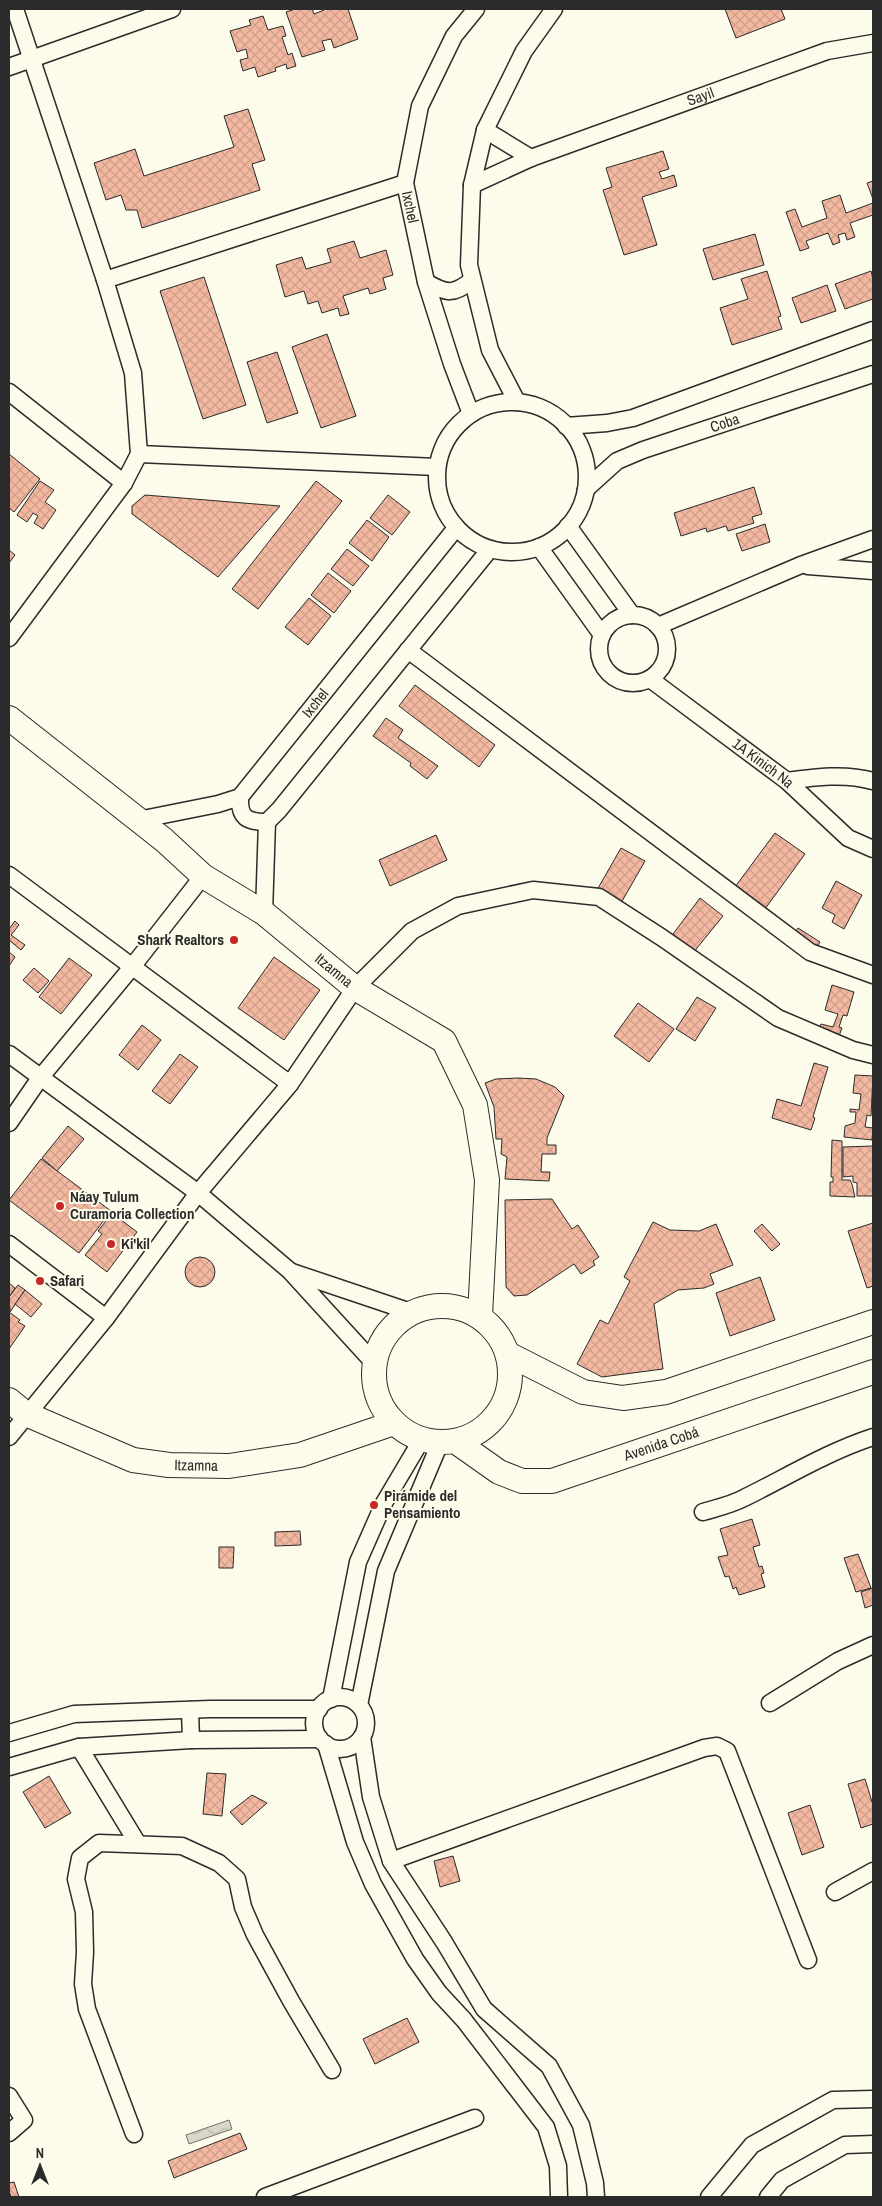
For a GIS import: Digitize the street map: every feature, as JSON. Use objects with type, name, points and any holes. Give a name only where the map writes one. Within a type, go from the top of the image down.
[{"type":"street","points":[[9,638],[124,484],[139,454],[133,373],[105,280],[15,9]]},
{"type":"street","points":[[9,67],[172,9]]},
{"type":"street","name":"Ixchel","points":[[471,414],[452,364],[426,282],[404,182],[420,106],[454,36],[476,9]]},
{"type":"street","points":[[517,402],[490,350],[472,280],[469,265],[472,185],[485,130],[524,51],[554,9]]},
{"type":"street","name":"Sayil","points":[[472,185],[531,158],[827,51],[873,43]]},
{"type":"street","points":[[485,130],[531,158]]},
{"type":"street","points":[[105,280],[404,182]]},
{"type":"street","points":[[426,282],[440,291],[451,292],[461,289],[472,280]]},
{"type":"street","points":[[566,426],[607,423],[633,418],[873,330]]},
{"type":"street","name":"Coba","points":[[586,489],[617,461],[642,450],[873,374]]},
{"type":"street","points":[[9,392],[124,484]]},
{"type":"street","points":[[517,402],[535,406],[552,414],[566,426],[576,439],[583,455],[587,472],[586,489],[576,515],[568,526],[559,535],[539,547],[514,552],[490,548],[472,540],[456,528],[440,499],[437,484],[437,467],[441,451],[448,437],[458,424],[471,414],[493,404],[517,402]]},
{"type":"street","points":[[139,454],[437,467]]},
{"type":"street","points":[[568,526],[632,615]]},
{"type":"street","name":"Ixchel","points":[[240,797],[456,528]]},
{"type":"street","points":[[658,626],[801,565],[873,539]]},
{"type":"street","points":[[539,547],[602,636]]},
{"type":"street","points":[[264,913],[267,822],[279,810],[490,548]]},
{"type":"street","points":[[801,565],[873,571]]},
{"type":"street","points":[[632,615],[649,619],[658,626],[663,633],[668,650],[662,666],[650,679],[632,683],[622,682],[607,671],[599,654],[602,636],[611,623],[617,619],[632,615]]},
{"type":"street","points":[[408,650],[810,952],[873,974]]},
{"type":"street","name":"1A Kinich Na","points":[[650,679],[787,781],[848,838],[873,849]]},
{"type":"street","name":"Itzamna","points":[[9,718],[138,820],[203,876],[264,913],[355,988],[444,1041],[475,1105],[487,1180],[480,1316]]},
{"type":"street","points":[[787,781],[820,776],[863,778],[873,781]]},
{"type":"street","points":[[138,820],[218,804],[240,797],[239,808],[247,819],[255,822],[267,822]]},
{"type":"street","points":[[9,875],[290,1084]]},
{"type":"street","points":[[9,1123],[40,1078],[132,967],[203,876]]},
{"type":"street","points":[[9,1437],[18,1407],[106,1318],[198,1193],[290,1084],[355,988],[412,931],[458,906],[533,890],[599,897],[661,937],[778,1018],[853,1050],[873,1055]]},
{"type":"street","points":[[9,1054],[198,1193],[290,1271],[374,1364]]},
{"type":"street","points":[[9,1244],[106,1318]]},
{"type":"street","points":[[290,1271],[411,1312]]},
{"type":"street","points":[[434,1306],[458,1307],[480,1316],[497,1333],[508,1354],[511,1378],[506,1401],[493,1421],[475,1434],[439,1441],[412,1436],[394,1423],[381,1406],[376,1392],[374,1364],[380,1343],[394,1325],[411,1312],[434,1306]]},
{"type":"street","points":[[508,1354],[582,1392],[623,1398],[666,1392],[873,1322]]},
{"type":"street","name":"Avenida Cobá","points":[[439,1441],[499,1472],[522,1481],[552,1481],[873,1372]]},
{"type":"street","name":"Itzamna","points":[[18,1407],[133,1460],[170,1465],[229,1466],[300,1455],[394,1423]]},
{"type":"street","points":[[703,1512],[742,1500],[799,1468],[850,1444],[873,1437]]},
{"type":"street","points":[[439,1441],[384,1503],[358,1562],[325,1704],[314,1724],[323,1742],[355,1842],[373,1884],[415,1959],[434,1986],[464,2020],[546,2127],[558,2166],[560,2197]]},
{"type":"street","points":[[439,1441],[386,1571],[359,1705],[366,1722],[362,1737],[371,1797],[391,1861],[484,2008],[550,2066],[581,2125],[595,2183],[596,2197]]},
{"type":"street","points":[[770,1703],[838,1661],[873,1645]]},
{"type":"street","points":[[9,1733],[74,1714],[325,1704],[347,1698],[359,1705]]},
{"type":"street","points":[[190,1710],[191,1740]]},
{"type":"street","points":[[9,1767],[79,1747],[191,1740],[323,1742],[333,1748],[349,1747],[362,1737]]},
{"type":"street","points":[[391,1861],[704,1748],[717,1746],[728,1751],[808,1960]]},
{"type":"street","points":[[79,1747],[138,1844]]},
{"type":"street","points":[[134,2134],[87,2009],[82,1984],[85,1952],[84,1912],[76,1879],[80,1858],[99,1843],[182,1846],[219,1863],[237,1879],[243,1907],[255,1935],[332,2070]]},
{"type":"street","points":[[835,1892],[873,1871]]},
{"type":"street","points":[[9,2096],[24,2120],[9,2133]]},
{"type":"street","points":[[709,2197],[752,2145],[833,2100],[873,2099]]},
{"type":"street","points":[[265,2197],[475,2118]]},
{"type":"street","points":[[768,2197],[782,2180],[846,2145],[873,2144]]},
{"type":"water","points":[[229,2120],[232,2129],[189,2144],[186,2135]]},
{"type":"building","points":[[295,9],[312,9],[314,14],[323,9],[348,9],[358,39],[334,48],[331,39],[322,41],[325,50],[302,57],[286,12]]},
{"type":"building","points":[[725,9],[781,9],[785,19],[736,38]]},
{"type":"building","points":[[263,16],[268,30],[283,26],[286,36],[282,37],[288,55],[292,53],[296,66],[287,69],[286,64],[275,68],[276,71],[258,77],[255,67],[243,71],[240,60],[248,58],[246,49],[237,52],[230,31],[251,25],[249,20]]},
{"type":"building","points":[[248,109],[265,160],[252,164],[260,190],[142,228],[137,210],[126,210],[121,195],[106,200],[94,163],[135,149],[144,176],[234,147],[224,116]]},
{"type":"building","points":[[663,151],[669,169],[659,172],[662,179],[674,175],[677,186],[642,197],[657,245],[624,255],[603,190],[612,187],[606,168]]},
{"type":"building","points":[[873,181],[873,199],[867,183]]},
{"type":"building","points":[[840,195],[846,213],[873,203],[873,215],[850,223],[855,237],[847,240],[845,233],[838,235],[840,242],[833,245],[828,233],[806,241],[809,248],[800,251],[786,212],[795,209],[802,227],[827,218],[822,201]]},
{"type":"building","points":[[755,234],[764,265],[713,280],[703,249]]},
{"type":"building","points":[[354,241],[360,258],[386,250],[393,275],[383,278],[386,289],[370,294],[368,288],[343,296],[349,314],[340,316],[338,308],[322,313],[318,301],[308,304],[304,291],[285,297],[276,265],[302,257],[306,269],[331,262],[327,249]]},
{"type":"building","points":[[767,271],[781,316],[778,317],[782,329],[732,345],[720,308],[748,299],[741,279]]},
{"type":"building","points":[[871,271],[873,299],[845,309],[835,284]]},
{"type":"building","points":[[204,277],[246,405],[203,419],[160,291]]},
{"type":"building","points":[[827,285],[836,311],[801,323],[792,298]]},
{"type":"building","points":[[327,334],[356,416],[321,428],[292,347]]},
{"type":"building","points":[[277,352],[298,413],[267,423],[247,362]]},
{"type":"building","points":[[9,454],[40,479],[14,512],[9,508]]},
{"type":"building","points":[[40,481],[54,490],[45,502],[56,510],[43,529],[34,523],[38,516],[33,513],[27,522],[17,515]]},
{"type":"building","points":[[316,481],[342,501],[258,609],[232,589]]},
{"type":"building","points":[[754,487],[762,514],[752,517],[754,523],[728,531],[726,526],[707,532],[706,528],[681,536],[674,513]]},
{"type":"building","points":[[145,495],[280,506],[218,577],[132,514],[132,506]]},
{"type":"building","points":[[388,495],[410,512],[392,535],[370,518]]},
{"type":"building","points":[[367,520],[389,537],[372,561],[349,543]]},
{"type":"building","points":[[765,524],[770,542],[742,551],[736,534]]},
{"type":"building","points":[[347,549],[369,566],[353,586],[331,569]]},
{"type":"building","points":[[9,550],[15,555],[9,563]]},
{"type":"building","points":[[328,573],[351,591],[334,613],[311,595]]},
{"type":"building","points":[[309,598],[331,616],[308,645],[285,627]]},
{"type":"building","points":[[415,685],[495,745],[479,767],[399,706]]},
{"type":"building","points":[[386,718],[403,730],[398,738],[438,766],[427,779],[410,766],[411,763],[373,736]]},
{"type":"building","points":[[775,833],[805,854],[765,909],[735,887]]},
{"type":"building","points":[[436,835],[447,860],[390,886],[379,860]]},
{"type":"building","points":[[621,848],[645,861],[621,903],[597,890]]},
{"type":"building","points":[[836,881],[862,895],[844,929],[832,922],[835,915],[822,908]]},
{"type":"building","points":[[700,898],[723,916],[693,953],[670,938]]},
{"type":"building","points":[[15,921],[19,925],[11,935],[25,945],[21,950],[9,940],[9,929]]},
{"type":"building","points":[[798,928],[820,942],[814,951],[792,937]]},
{"type":"building","points":[[9,952],[15,957],[9,966]]},
{"type":"building","points":[[274,957],[320,990],[284,1040],[238,1008]]},
{"type":"building","points":[[69,958],[92,975],[61,1014],[39,997]]},
{"type":"building","points":[[34,968],[49,981],[38,993],[23,980]]},
{"type":"building","points":[[832,985],[854,992],[847,1016],[843,1015],[839,1027],[842,1028],[839,1036],[818,1030],[821,1024],[833,1027],[838,1014],[825,1010]]},
{"type":"building","points":[[697,997],[716,1008],[695,1041],[676,1029]]},
{"type":"building","points":[[638,1003],[674,1029],[649,1062],[614,1036]]},
{"type":"building","points":[[142,1025],[161,1040],[138,1070],[119,1055]]},
{"type":"building","points":[[180,1054],[198,1067],[170,1104],[152,1091]]},
{"type":"building","points":[[814,1063],[828,1067],[811,1130],[772,1118],[777,1099],[801,1106]]},
{"type":"building","points":[[855,1075],[873,1076],[871,1116],[867,1115],[865,1127],[873,1128],[872,1140],[844,1137],[845,1126],[855,1123],[856,1112],[850,1112],[850,1109],[859,1110],[861,1094],[853,1093]]},
{"type":"building","points":[[496,1079],[536,1079],[555,1087],[564,1096],[547,1138],[547,1145],[556,1145],[556,1154],[542,1154],[541,1172],[550,1172],[549,1181],[505,1179],[507,1157],[501,1154],[502,1139],[496,1139],[494,1107],[485,1083]]},
{"type":"building","points":[[68,1126],[84,1139],[57,1171],[42,1158]]},
{"type":"building","points":[[832,1140],[842,1141],[842,1180],[850,1180],[855,1197],[830,1196],[830,1182],[833,1182],[833,1177],[831,1177]]},
{"type":"building","points":[[873,1146],[873,1196],[857,1196],[857,1183],[853,1182],[853,1176],[843,1177],[843,1147]]},
{"type":"building","name":"Náay Tulum Curamoria Collection","points":[[41,1159],[111,1211],[79,1253],[9,1200]]},
{"type":"building","points":[[552,1199],[572,1229],[578,1225],[599,1257],[593,1261],[595,1265],[581,1274],[574,1264],[527,1295],[514,1296],[506,1287],[505,1200]]},
{"type":"building","name":"Ki'kil","points":[[112,1213],[137,1232],[107,1272],[85,1255],[102,1234],[98,1231]]},
{"type":"building","points":[[653,1222],[670,1230],[699,1231],[716,1224],[733,1265],[710,1274],[714,1284],[704,1288],[678,1290],[654,1304],[663,1369],[602,1377],[577,1364],[600,1320],[608,1324],[630,1281],[624,1277]]},
{"type":"building","points":[[873,1223],[873,1286],[867,1288],[848,1231]]},
{"type":"building","points":[[762,1224],[780,1244],[772,1251],[754,1231]]},
{"type":"building","points":[[200,1257],[211,1261],[215,1272],[211,1283],[200,1287],[189,1283],[185,1272],[189,1261]]},
{"type":"building","points":[[760,1277],[775,1320],[730,1336],[716,1293]]},
{"type":"building","points":[[9,1283],[15,1288],[9,1297]]},
{"type":"building","points":[[18,1285],[25,1290],[10,1312],[9,1297]]},
{"type":"building","points":[[25,1290],[42,1304],[31,1317],[15,1304]]},
{"type":"building","points":[[9,1312],[20,1320],[18,1322],[25,1326],[9,1349]]},
{"type":"building","points":[[752,1519],[760,1545],[753,1547],[759,1567],[762,1566],[764,1573],[761,1574],[765,1587],[739,1595],[736,1587],[733,1589],[729,1576],[725,1577],[718,1557],[728,1555],[720,1529]]},
{"type":"building","points":[[300,1531],[301,1545],[275,1546],[275,1532]]},
{"type":"building","points":[[219,1547],[234,1547],[233,1568],[219,1568]]},
{"type":"building","points":[[858,1554],[871,1588],[856,1592],[844,1558]]},
{"type":"building","points":[[873,1588],[873,1605],[865,1608],[861,1592]]},
{"type":"building","points":[[207,1773],[226,1774],[222,1816],[203,1814]]},
{"type":"building","points":[[49,1776],[71,1813],[45,1828],[23,1792]]},
{"type":"building","points":[[865,1779],[873,1805],[873,1824],[861,1828],[848,1784]]},
{"type":"building","points":[[252,1795],[267,1803],[242,1825],[230,1812]]},
{"type":"building","points":[[810,1805],[824,1847],[802,1855],[788,1813]]},
{"type":"building","points":[[453,1856],[460,1881],[440,1887],[434,1861]]},
{"type":"building","points":[[407,2018],[419,2042],[375,2064],[363,2039]]},
{"type":"building","points":[[240,2133],[247,2149],[174,2178],[168,2161]]},
{"type":"building","points":[[14,2182],[19,2197],[11,2197],[9,2191],[9,2183]]},
{"type":"place","name":"Shark Realtors","points":[[234,940]]},
{"type":"place","name":"Náay Tulum Curamoria Collection","points":[[60,1206]]},
{"type":"place","name":"Ki'kil","points":[[111,1244]]},
{"type":"place","name":"Safari","points":[[40,1281]]},
{"type":"place","name":"Pirámide del Pensamiento","points":[[374,1505]]}]
